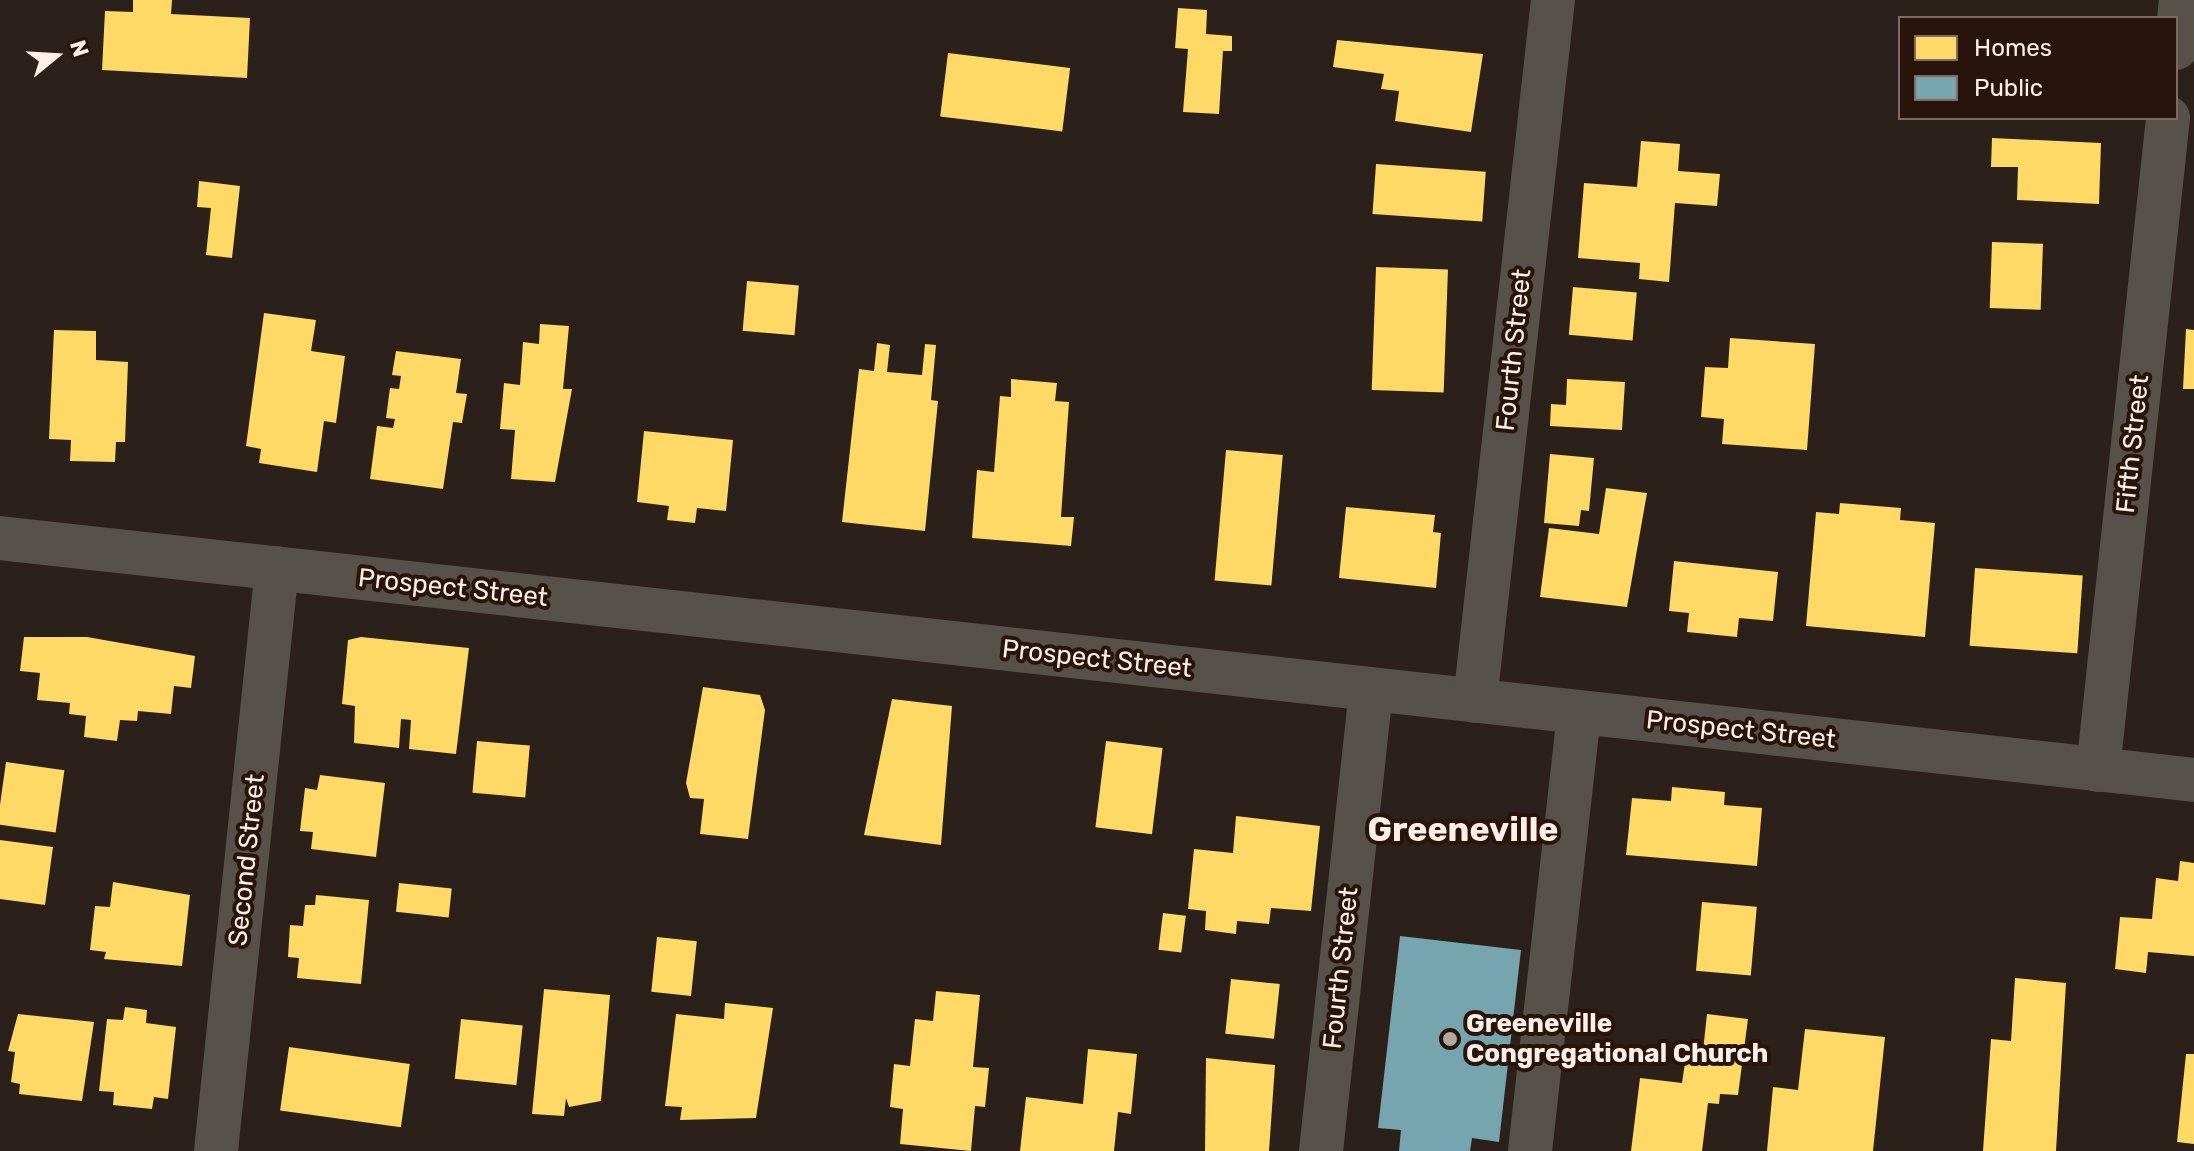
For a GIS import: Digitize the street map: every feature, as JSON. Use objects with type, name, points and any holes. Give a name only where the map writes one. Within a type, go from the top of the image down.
[{"type":"street","name":"Fourth Street","points":[[1475,701],[1553,0]]},
{"type":"street","points":[[2178,29],[2181,0]]},
{"type":"street","name":"Fifth Street","points":[[2098,770],[2168,120]]},
{"type":"street","name":"Prospect Street","points":[[0,538],[2194,780]]},
{"type":"street","name":"Second Street","points":[[216,1151],[277,568]]},
{"type":"street","name":"Fourth Street","points":[[1321,1151],[1371,690]]},
{"type":"street","points":[[1530,1151],[1579,713]]},
{"type":"building: Homes","points":[[133,0],[172,0],[171,14],[250,18],[247,78],[102,70],[105,11],[133,12]]},
{"type":"building: Homes","points":[[1178,8],[1207,10],[1206,34],[1232,36],[1232,51],[1223,51],[1219,114],[1183,112],[1188,49],[1175,48]]},
{"type":"building: Homes","points":[[1337,40],[1483,54],[1471,132],[1395,121],[1399,91],[1381,89],[1384,74],[1333,67]]},
{"type":"building: Homes","points":[[948,53],[1070,68],[1062,132],[940,117]]},
{"type":"building: Homes","points":[[1992,138],[2101,143],[2099,204],[2017,200],[2018,167],[1991,167]]},
{"type":"building: Homes","points":[[1641,141],[1680,144],[1678,171],[1720,174],[1717,206],[1675,203],[1669,282],[1639,279],[1640,263],[1578,258],[1584,183],[1637,187]]},
{"type":"building: Homes","points":[[1376,164],[1486,172],[1482,222],[1373,214]]},
{"type":"building: Homes","points":[[199,181],[240,186],[232,258],[206,255],[211,208],[197,207]]},
{"type":"building: Homes","points":[[1992,242],[2043,244],[2041,310],[1990,308]]},
{"type":"building: Homes","points":[[1376,267],[1448,270],[1444,392],[1372,390]]},
{"type":"building: Homes","points":[[747,281],[799,286],[794,335],[743,331]]},
{"type":"building: Homes","points":[[1573,287],[1637,293],[1633,340],[1569,335]]},
{"type":"building: Homes","points":[[264,313],[316,320],[311,351],[345,356],[336,423],[324,421],[317,472],[259,463],[261,449],[246,446]]},
{"type":"building: Homes","points":[[540,324],[569,326],[563,389],[572,389],[555,482],[511,479],[515,430],[500,429],[504,383],[520,385],[523,342],[539,344]]},
{"type":"building: Homes","points":[[2186,329],[2194,330],[2194,389],[2183,389]]},
{"type":"building: Homes","points":[[54,330],[96,331],[96,360],[128,362],[125,442],[116,442],[115,462],[70,461],[71,440],[49,439]]},
{"type":"building: Homes","points":[[1730,338],[1815,344],[1807,450],[1722,444],[1724,419],[1701,417],[1705,367],[1728,368]]},
{"type":"building: Homes","points":[[877,343],[890,345],[887,372],[922,375],[925,344],[936,345],[931,400],[938,401],[925,531],[842,522],[859,369],[874,371]]},
{"type":"building: Homes","points":[[396,351],[461,359],[456,393],[467,394],[462,423],[453,422],[443,489],[370,479],[377,426],[393,428],[395,419],[386,418],[390,388],[399,389],[401,376],[392,375]]},
{"type":"building: Homes","points":[[1011,379],[1057,383],[1055,401],[1069,402],[1061,517],[1074,517],[1071,546],[972,538],[977,470],[994,472],[1000,396],[1011,397]]},
{"type":"building: Homes","points":[[1567,379],[1625,382],[1622,430],[1550,426],[1551,404],[1566,405]]},
{"type":"building: Homes","points":[[644,431],[733,440],[726,511],[697,508],[695,523],[667,520],[669,506],[637,502]]},
{"type":"building: Homes","points":[[1226,450],[1283,455],[1271,585],[1215,581]]},
{"type":"building: Homes","points":[[1550,454],[1594,458],[1589,511],[1581,510],[1579,526],[1544,523]]},
{"type":"building: Homes","points":[[1606,488],[1647,493],[1627,607],[1540,597],[1549,528],[1599,534]]},
{"type":"building: Homes","points":[[1840,503],[1901,508],[1900,520],[1935,523],[1925,637],[1806,626],[1816,512],[1839,514]]},
{"type":"building: Homes","points":[[1346,507],[1435,515],[1433,532],[1441,533],[1436,588],[1339,578]]},
{"type":"building: Homes","points":[[1674,561],[1778,572],[1773,621],[1739,618],[1737,637],[1687,632],[1689,613],[1669,611]]},
{"type":"building: Homes","points":[[1975,568],[2083,576],[2077,653],[1970,646]]},
{"type":"building: Homes","points":[[24,637],[87,637],[195,656],[191,688],[174,686],[171,714],[138,711],[137,721],[120,720],[117,741],[84,737],[86,716],[69,714],[70,703],[37,700],[40,673],[20,671]]},
{"type":"building: Homes","points":[[361,637],[469,648],[456,754],[409,749],[411,720],[401,719],[399,748],[354,743],[355,706],[342,704],[348,640]]},
{"type":"building: Homes","points":[[703,687],[760,695],[765,710],[748,839],[700,834],[704,799],[690,798],[686,783]]},
{"type":"building: Homes","points":[[892,699],[952,706],[941,845],[864,835]]},
{"type":"building: Homes","points":[[477,741],[530,746],[525,797],[472,793]]},
{"type":"building: Homes","points":[[1106,741],[1163,748],[1152,834],[1095,827]]},
{"type":"building: Homes","points":[[6,762],[64,770],[56,833],[0,825]]},
{"type":"building: Homes","points":[[320,775],[385,783],[376,857],[311,849],[313,832],[300,831],[305,788],[317,790]]},
{"type":"building: Homes","points":[[1672,787],[1725,792],[1724,805],[1762,808],[1757,866],[1626,855],[1632,798],[1671,801]]},
{"type":"building: Homes","points":[[1236,816],[1320,826],[1311,911],[1271,908],[1269,924],[1237,921],[1236,934],[1205,930],[1206,911],[1188,909],[1194,849],[1233,853]]},
{"type":"building: Homes","points":[[0,840],[53,847],[45,905],[0,899]]},
{"type":"building: Homes","points":[[2180,861],[2194,863],[2194,956],[2148,952],[2146,973],[2115,969],[2120,917],[2152,919],[2156,878],[2178,881]]},
{"type":"building: Homes","points":[[113,882],[190,895],[182,966],[104,959],[106,952],[90,950],[95,906],[110,907]]},
{"type":"building: Homes","points":[[399,883],[452,889],[449,917],[396,912]]},
{"type":"building: Homes","points":[[316,895],[369,900],[361,984],[297,978],[299,958],[288,957],[290,925],[303,926],[305,905],[315,905]]},
{"type":"building: Homes","points":[[1702,902],[1757,907],[1751,976],[1696,971]]},
{"type":"building: Homes","points":[[1163,913],[1186,916],[1181,953],[1158,950]]},
{"type":"building: Homes","points":[[657,937],[697,941],[691,996],[651,992]]},
{"type":"building: Homes","points":[[2015,978],[2066,983],[2056,1151],[1983,1151],[1991,1039],[2011,1041]]},
{"type":"building: Homes","points":[[1231,979],[1280,984],[1274,1039],[1225,1034]]},
{"type":"building: Homes","points":[[544,989],[610,995],[601,1101],[569,1107],[566,1098],[564,1116],[532,1114]]},
{"type":"building: Homes","points":[[936,991],[980,995],[973,1067],[989,1068],[985,1107],[975,1106],[971,1151],[900,1144],[903,1109],[890,1107],[894,1064],[910,1066],[915,1019],[933,1021]]},
{"type":"building: Homes","points":[[725,1003],[773,1008],[756,1118],[680,1120],[682,1107],[665,1106],[676,1014],[724,1019]]},
{"type":"building: Homes","points":[[125,1007],[147,1010],[146,1023],[176,1027],[168,1099],[154,1097],[152,1109],[113,1105],[114,1092],[99,1091],[107,1019],[123,1020]]},
{"type":"building: Homes","points":[[18,1014],[94,1022],[82,1101],[19,1094],[20,1084],[11,1082],[15,1052],[8,1051]]},
{"type":"building: Homes","points":[[1707,1014],[1748,1019],[1738,1095],[1720,1094],[1719,1104],[1708,1103],[1702,1151],[1631,1151],[1640,1078],[1682,1083],[1687,1049],[1703,1051]]},
{"type":"building: Homes","points":[[461,1019],[523,1025],[516,1085],[455,1079]]},
{"type":"building: Homes","points":[[1805,1029],[1885,1037],[1873,1151],[1767,1151],[1773,1087],[1798,1090]]},
{"type":"building: Homes","points":[[289,1047],[410,1064],[401,1127],[280,1110]]},
{"type":"building: Homes","points":[[1088,1049],[1137,1054],[1131,1114],[1118,1112],[1114,1151],[1020,1151],[1026,1097],[1083,1104]]},
{"type":"building: Homes","points":[[2186,1054],[2194,1054],[2194,1144],[2177,1142]]},
{"type":"building: Homes","points":[[1206,1058],[1275,1065],[1269,1151],[1205,1151]]},
{"type":"building: Public","name":"Greeneville Congregational Church","points":[[1400,936],[1521,950],[1499,1142],[1472,1138],[1470,1151],[1399,1151],[1401,1130],[1378,1128]]},
{"type":"place","name":"Greeneville Congregational Church","points":[[1450,1039]]},
{"type":"district","name":"Greeneville","points":[[1463,830]]}]
